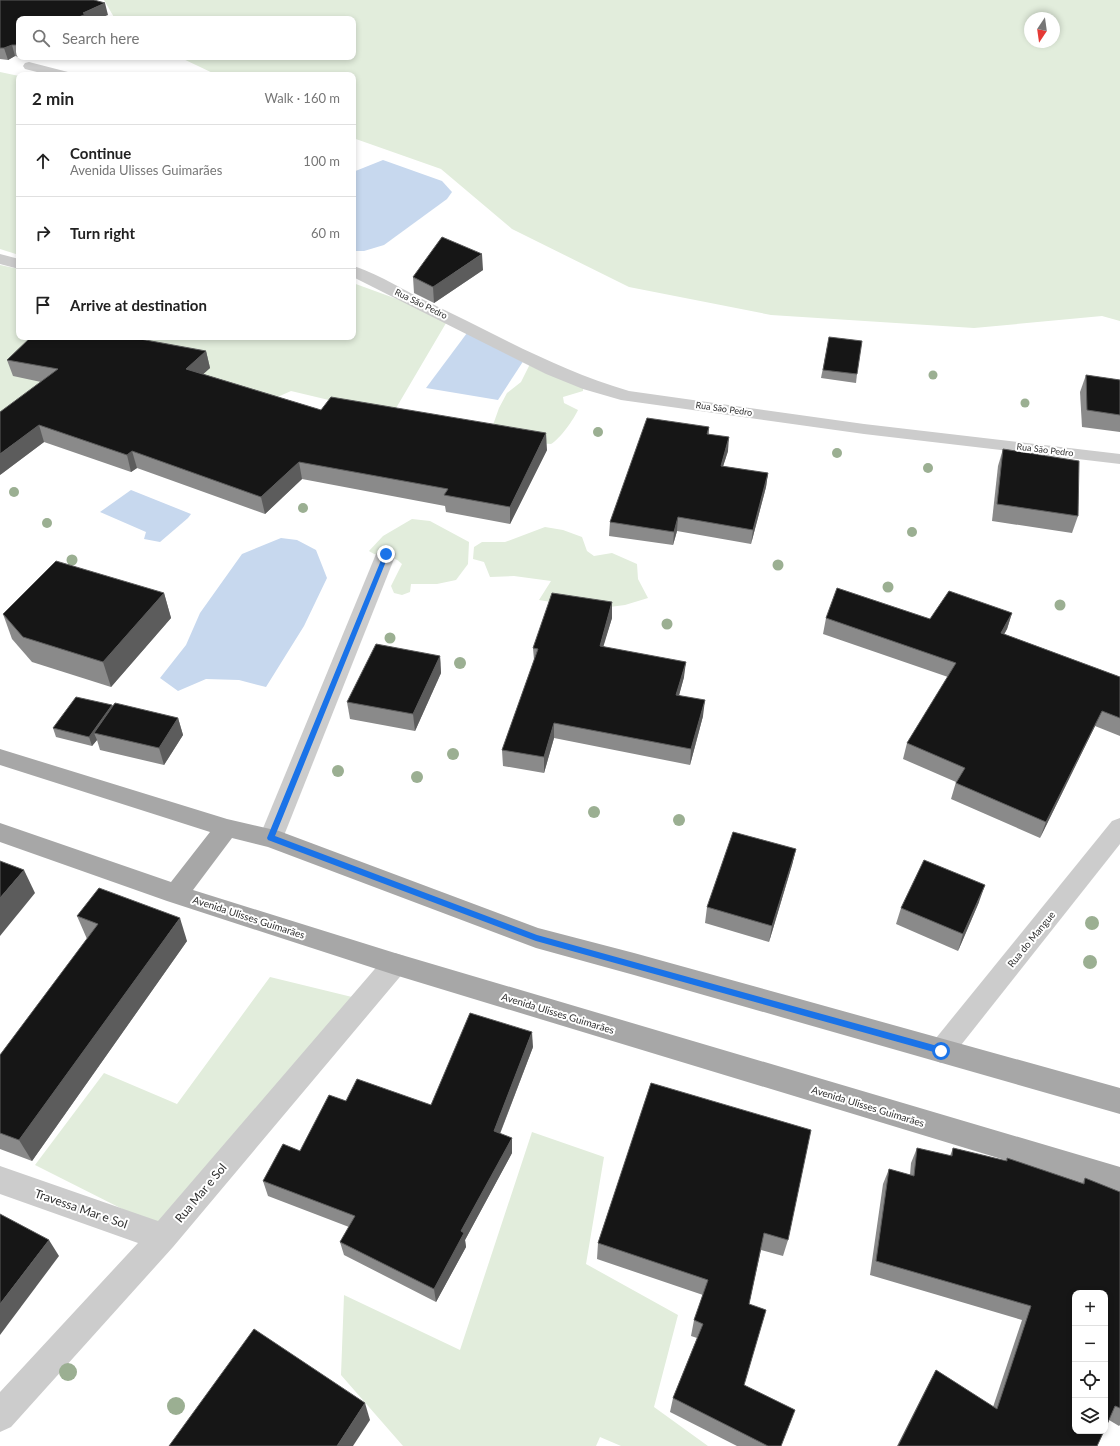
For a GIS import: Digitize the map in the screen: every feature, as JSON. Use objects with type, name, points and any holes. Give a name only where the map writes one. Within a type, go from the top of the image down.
[{"type":"main road","points":[[0,757],[227,828],[271,838],[536,938],[1120,1101]]},
{"type":"main road","points":[[176,894],[227,828]]},
{"type":"main road","name":"Avenida Ulisses Guimarães","points":[[0,832],[176,894],[395,964],[1120,1181]]},
{"type":"street","points":[[29,66],[52,72]]},
{"type":"street","points":[[0,259],[16,263]]},
{"type":"street","name":"Rua São Pedro","points":[[356,272],[552,370],[589,386],[627,396],[864,428],[1120,459]]},
{"type":"street","points":[[271,838],[386,554]]},
{"type":"street","name":"Rua do Mangue","points":[[941,1051],[1120,827]]},
{"type":"street","name":"Rua Mar e Sol","points":[[0,1416],[163,1237],[395,964]]},
{"type":"street","name":"Travessa Mar e Sol","points":[[0,1180],[163,1237]]},
{"type":"green space","points":[[104,0],[1120,0],[1120,321],[1102,316],[974,328],[771,315],[629,287],[512,229],[441,169],[356,139],[356,72],[211,72],[185,60],[356,60],[356,16],[113,16]]},
{"type":"green space","points":[[0,72],[16,75],[16,254],[0,249]]},
{"type":"green space","points":[[0,265],[16,268],[16,340],[58,340],[55,396],[0,438]]},
{"type":"green space","points":[[356,284],[449,318],[392,415],[291,391],[230,418],[121,340],[356,340]]},
{"type":"green space","points":[[530,364],[583,386],[583,391],[563,397],[564,403],[578,410],[576,414],[562,433],[551,444],[488,439],[499,408],[507,393],[521,382]]},
{"type":"green space","points":[[412,519],[430,521],[469,542],[468,564],[456,580],[437,584],[411,584],[410,592],[402,595],[394,593],[391,586],[402,564],[394,558],[377,555],[369,551],[383,536]]},
{"type":"green space","points":[[545,527],[563,530],[582,537],[587,551],[594,556],[612,553],[637,564],[638,579],[648,598],[625,605],[594,609],[539,600],[551,581],[514,576],[490,577],[484,562],[473,559],[474,547],[482,542],[505,542]]},
{"type":"green space","points":[[270,977],[352,997],[162,1229],[35,1165],[104,1073],[177,1104]]},
{"type":"green space","points":[[532,1132],[604,1157],[586,1264],[678,1315],[654,1407],[708,1446],[621,1446],[600,1437],[596,1446],[403,1446],[341,1375],[344,1295],[460,1350]]},
{"type":"water","points":[[383,160],[442,181],[452,192],[447,199],[384,245],[364,251],[356,251],[356,171]]},
{"type":"water","points":[[467,333],[524,360],[498,400],[426,388]]},
{"type":"water","points":[[131,490],[191,514],[160,542],[144,539],[146,532],[100,512]]},
{"type":"water","points":[[281,538],[297,540],[316,550],[327,578],[304,626],[266,687],[239,680],[206,679],[178,691],[160,678],[186,645],[200,613],[242,554]]},
{"type":"building","points":[[0,0],[94,0],[105,3],[83,13],[86,14],[81,16],[16,16],[16,45],[0,48]]},
{"type":"building","points":[[442,237],[482,254],[433,287],[413,277]]},
{"type":"building","points":[[829,337],[862,341],[857,374],[823,370]]},
{"type":"building","points":[[28,340],[146,340],[206,351],[186,369],[321,410],[331,397],[546,433],[510,507],[444,495],[448,489],[299,462],[261,497],[132,451],[127,455],[39,425],[0,454],[0,412],[58,369],[7,360]]},
{"type":"building","points":[[1086,375],[1120,380],[1120,415],[1087,410]]},
{"type":"building","points":[[647,418],[709,427],[707,434],[729,437],[721,466],[768,473],[753,530],[678,517],[674,532],[610,522]]},
{"type":"building","points":[[1003,449],[1079,461],[1078,516],[997,504]]},
{"type":"building","points":[[56,561],[164,593],[103,662],[23,637],[3,614]]},
{"type":"building","points":[[837,588],[930,619],[949,591],[1012,613],[1001,633],[1120,677],[1120,718],[1102,711],[1046,822],[956,783],[965,768],[907,743],[956,663],[826,618]]},
{"type":"building","points":[[552,593],[612,602],[600,646],[686,662],[676,695],[705,700],[691,749],[554,723],[544,757],[502,750],[538,649],[533,648]]},
{"type":"building","points":[[376,644],[440,656],[413,714],[347,702]]},
{"type":"building","points":[[76,697],[112,705],[89,737],[53,728]]},
{"type":"building","points":[[115,703],[178,718],[159,748],[94,733]]},
{"type":"building","points":[[733,832],[796,849],[772,926],[707,907]]},
{"type":"building","points":[[924,860],[985,885],[963,934],[901,908]]},
{"type":"building","points":[[0,861],[24,870],[0,898]]},
{"type":"building","points":[[99,888],[180,918],[19,1140],[0,1133],[0,1055],[98,924],[77,916]]},
{"type":"building","points":[[470,1013],[532,1032],[494,1131],[512,1138],[461,1231],[464,1233],[434,1289],[340,1242],[355,1216],[263,1181],[283,1144],[300,1151],[329,1095],[346,1101],[357,1079],[431,1105]]},
{"type":"building","points":[[651,1083],[811,1130],[788,1240],[764,1233],[749,1304],[766,1310],[744,1385],[795,1410],[781,1446],[768,1446],[673,1398],[703,1324],[694,1320],[708,1280],[598,1243]]},
{"type":"building","points":[[917,1148],[952,1156],[953,1148],[1007,1161],[1007,1158],[1084,1184],[1085,1178],[1120,1192],[1120,1408],[1115,1406],[1108,1422],[1108,1290],[1072,1290],[1072,1434],[1103,1434],[1097,1446],[898,1446],[936,1370],[997,1409],[1031,1306],[876,1261],[889,1169],[914,1176]]},
{"type":"building","points":[[0,1214],[49,1240],[0,1304]]},
{"type":"building","points":[[254,1329],[365,1403],[337,1446],[169,1446]]},
{"type":"route","points":[[386,554],[271,838],[536,938],[634,964],[941,1051]]}]
